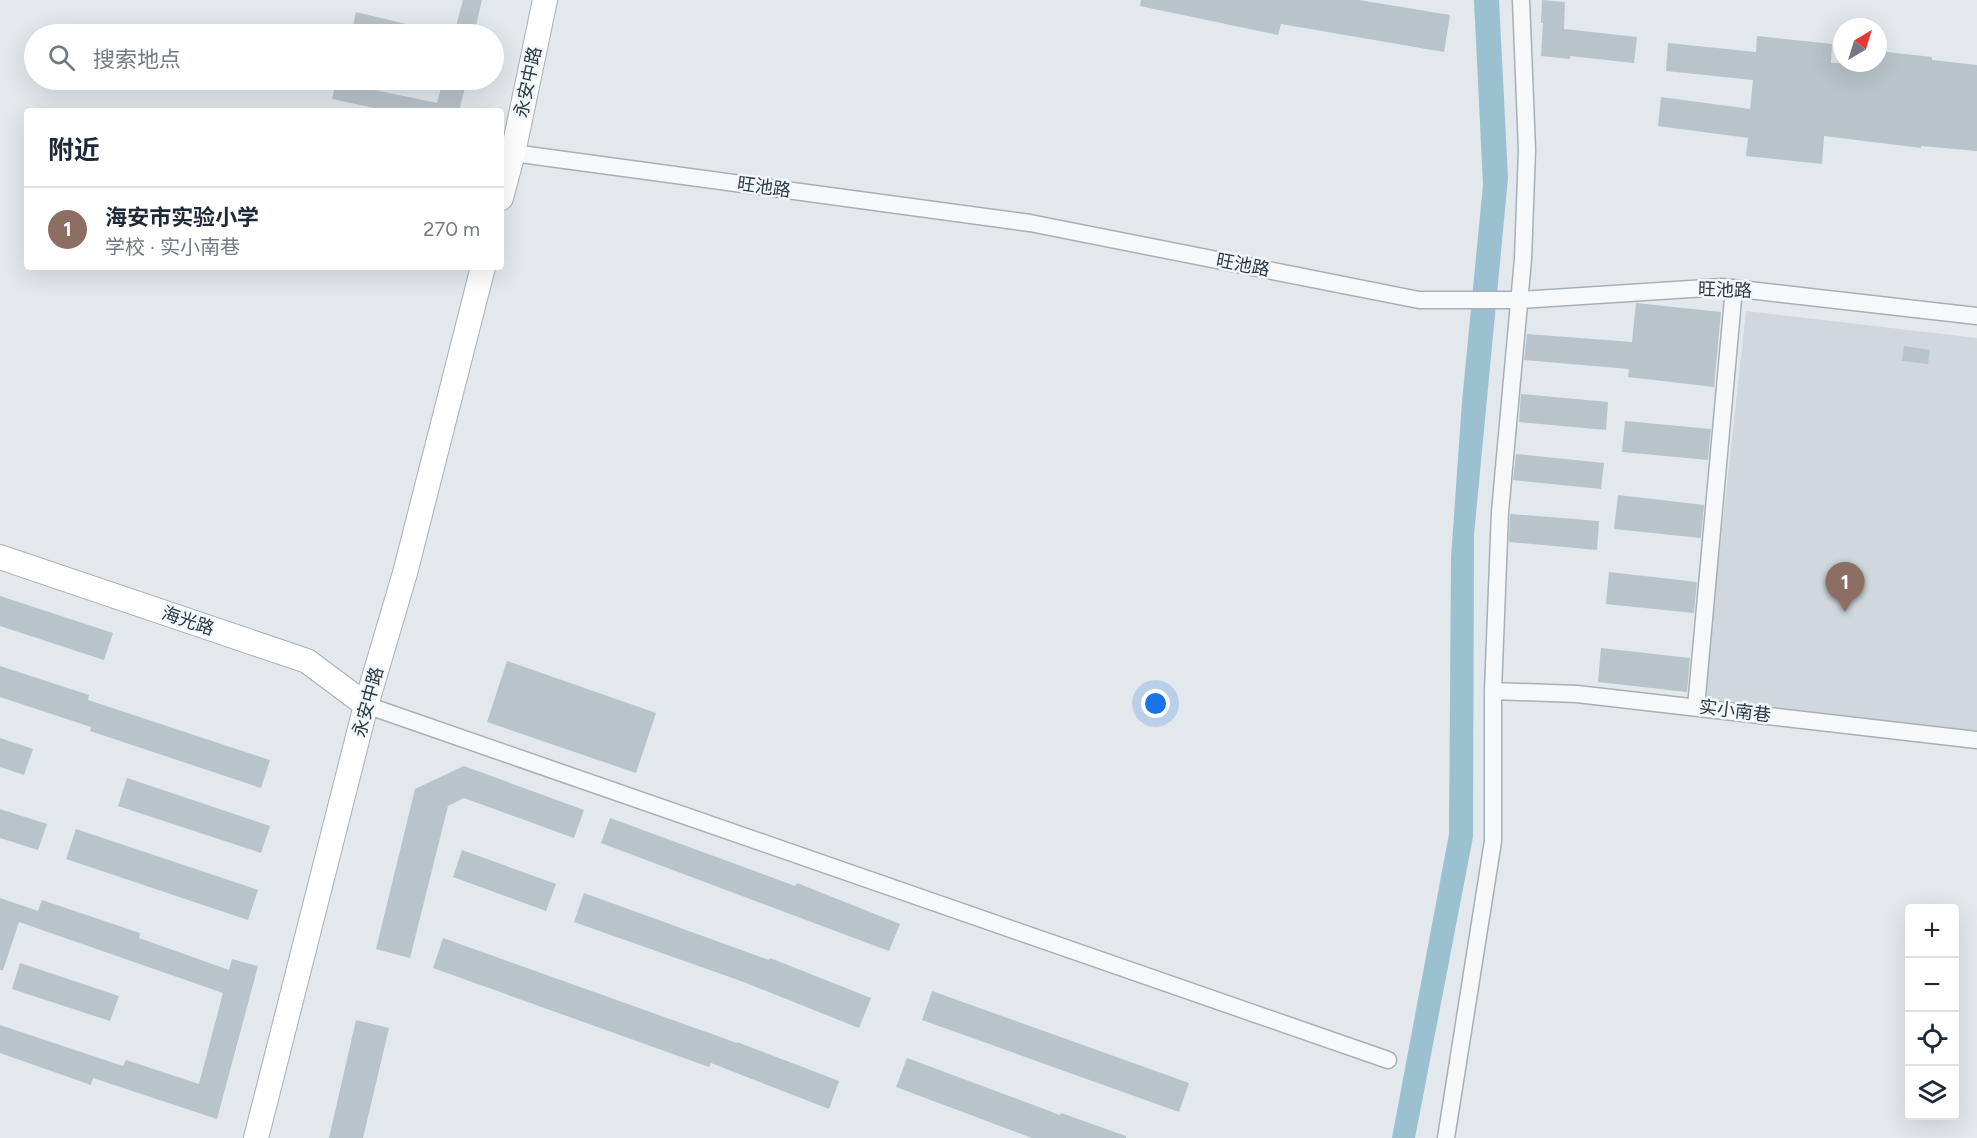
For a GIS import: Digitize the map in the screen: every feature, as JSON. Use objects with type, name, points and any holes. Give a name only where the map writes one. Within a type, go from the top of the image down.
[{"type":"street","name":"永安中路","points":[[504,187],[545,0]]},
{"type":"street","points":[[1446,1138],[1493,840],[1493,691],[1500,512],[1520,300],[1527,150],[1521,0]]},
{"type":"street","name":"旺池路","points":[[513,153],[1030,223],[1419,300],[1520,300],[1722,287],[1977,315]]},
{"type":"street","name":"永安中路","points":[[256,1138],[366,705],[405,573],[482,270]]},
{"type":"street","points":[[1696,707],[1734,288]]},
{"type":"street","name":"海光路","points":[[0,556],[307,661],[366,705]]},
{"type":"street","name":"实小南巷","points":[[1493,691],[1577,694],[1977,740]]},
{"type":"street","points":[[366,705],[1388,1060]]},
{"type":"shaded area","points":[[1746,311],[1977,338],[1977,733],[1703,702]]},
{"type":"water","points":[[1474,0],[1499,0],[1508,178],[1474,535],[1473,837],[1415,1138],[1392,1138],[1449,834],[1451,558],[1462,402],[1483,185]]},
{"type":"building","points":[[463,0],[482,0],[476,24],[457,24]]},
{"type":"building","points":[[1141,0],[1359,0],[1450,15],[1444,52],[1281,24],[1278,35],[1140,6]]},
{"type":"building","points":[[1542,0],[1565,2],[1564,29],[1637,37],[1634,63],[1570,56],[1570,59],[1541,56]]},
{"type":"building","points":[[356,12],[406,24],[353,24]]},
{"type":"building","points":[[1757,36],[1832,44],[1833,72],[1887,72],[1887,52],[1977,65],[1977,151],[1921,146],[1921,148],[1824,136],[1822,164],[1746,156],[1748,138],[1658,126],[1661,97],[1750,109],[1753,80],[1666,71],[1668,43],[1756,52]]},
{"type":"building","points":[[334,90],[374,90],[437,103],[440,90],[464,90],[460,108],[374,108],[332,99]]},
{"type":"building","points":[[1636,303],[1721,312],[1714,387],[1628,377],[1629,369],[1524,360],[1527,334],[1632,342]]},
{"type":"building","points":[[1904,346],[1930,350],[1928,364],[1902,361]]},
{"type":"building","points":[[1521,394],[1608,402],[1606,430],[1519,422]]},
{"type":"building","points":[[1625,421],[1711,429],[1708,460],[1622,452]]},
{"type":"building","points":[[1516,454],[1604,463],[1601,489],[1513,480]]},
{"type":"building","points":[[1618,495],[1704,505],[1701,538],[1614,529]]},
{"type":"building","points":[[1510,514],[1599,521],[1597,550],[1509,542]]},
{"type":"building","points":[[1609,572],[1697,582],[1694,613],[1606,604]]},
{"type":"building","points":[[0,596],[113,633],[104,660],[0,626]]},
{"type":"building","points":[[1601,648],[1690,658],[1687,692],[1598,682]]},
{"type":"building","points":[[507,661],[656,713],[636,773],[487,722]]},
{"type":"building","points":[[0,666],[89,695],[88,700],[270,760],[261,788],[90,731],[91,727],[0,697]]},
{"type":"building","points":[[0,738],[33,749],[24,775],[0,767]]},
{"type":"building","points":[[464,766],[584,810],[574,838],[464,798],[448,806],[410,958],[376,949],[415,789]]},
{"type":"building","points":[[127,778],[270,826],[261,853],[118,806]]},
{"type":"building","points":[[0,809],[47,824],[38,850],[0,838]]},
{"type":"building","points":[[610,818],[795,886],[797,883],[900,924],[889,951],[601,843]]},
{"type":"building","points":[[76,829],[258,890],[248,920],[66,859]]},
{"type":"building","points":[[462,850],[556,884],[546,911],[453,877]]},
{"type":"building","points":[[584,893],[769,960],[770,958],[871,998],[859,1028],[741,981],[574,922]]},
{"type":"building","points":[[0,898],[38,911],[42,900],[140,933],[139,938],[229,970],[232,959],[258,966],[217,1119],[93,1078],[91,1085],[0,1053],[0,1025],[123,1066],[126,1060],[199,1084],[223,993],[19,922],[3,970],[0,970]]},
{"type":"building","points":[[443,938],[737,1042],[839,1081],[829,1109],[711,1063],[709,1067],[433,968]]},
{"type":"building","points":[[20,963],[119,996],[110,1021],[12,989]]},
{"type":"building","points":[[932,991],[1189,1083],[1179,1112],[922,1020]]},
{"type":"building","points":[[356,1020],[389,1028],[363,1138],[329,1138]]},
{"type":"building","points":[[907,1058],[1060,1115],[1061,1113],[1126,1136],[1126,1138],[1032,1138],[896,1087]]},
{"type":"place","name":"海安市实验小学","points":[[1845,612]]}]
